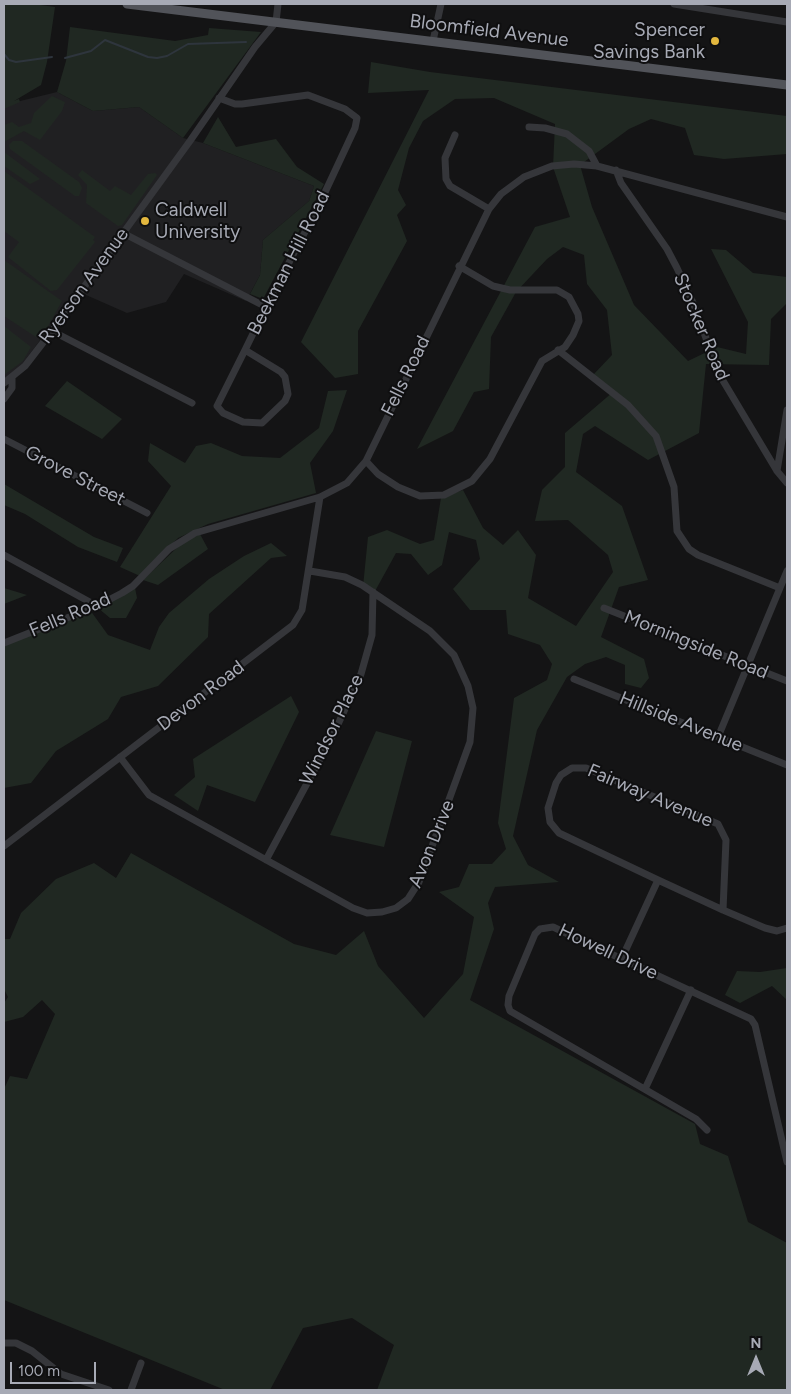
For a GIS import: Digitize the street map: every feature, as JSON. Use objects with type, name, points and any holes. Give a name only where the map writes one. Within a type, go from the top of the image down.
[{"type":"main road","name":"Bloomfield Avenue","points":[[127,4],[787,84]]},
{"type":"street","points":[[276,22],[278,4]]},
{"type":"street","points":[[433,41],[441,4]]},
{"type":"street","points":[[674,4],[787,22]]},
{"type":"street","name":"Ryerson Avenue","points":[[12,378],[25,366],[52,331],[266,32],[276,22]]},
{"type":"street","name":"Beekman Hill Road","points":[[219,98],[235,104],[242,104],[308,95],[345,110],[357,118],[355,128],[320,203],[244,350],[217,406],[223,413],[243,422],[262,423],[285,401],[288,394],[287,388],[281,372],[244,350]]},
{"type":"street","points":[[529,127],[545,128],[567,134],[589,151],[597,166]]},
{"type":"street","points":[[455,135],[445,158],[446,179],[450,186],[489,210]]},
{"type":"street","name":"Fells Road","points":[[4,643],[97,606],[133,586],[170,549],[195,532],[320,498],[347,483],[366,461],[459,266],[489,210],[516,182],[542,168],[562,164],[597,166],[787,217]]},
{"type":"street","name":"Stocker Road","points":[[616,170],[621,183],[667,249],[694,305],[718,374],[777,471],[787,483]]},
{"type":"street","points":[[123,233],[266,307]]},
{"type":"street","points":[[366,461],[378,474],[408,493],[432,497],[455,491],[472,481],[490,459],[542,361],[565,347],[579,321],[578,314],[569,297],[557,290],[510,290],[493,286],[459,266]]},
{"type":"street","points":[[52,331],[192,403]]},
{"type":"street","points":[[558,350],[628,405],[656,436],[674,487],[678,531],[688,549],[698,555],[780,588]]},
{"type":"street","points":[[4,383],[12,378]]},
{"type":"street","points":[[4,399],[12,388],[12,378]]},
{"type":"street","points":[[777,471],[787,410]]},
{"type":"street","name":"Grove Street","points":[[4,439],[147,513]]},
{"type":"street","name":"Devon Road","points":[[4,846],[293,625],[302,610],[310,571],[320,498]]},
{"type":"street","points":[[4,555],[97,606]]},
{"type":"street","name":"Avon Drive","points":[[120,757],[149,796],[353,908],[367,913],[382,912],[401,905],[412,895],[419,882],[470,742],[473,719],[471,697],[464,675],[447,646],[430,631],[373,592],[345,578],[310,571]]},
{"type":"street","points":[[718,738],[787,571]]},
{"type":"street","name":"Windsor Place","points":[[266,860],[334,733],[360,674],[372,635],[373,592]]},
{"type":"street","name":"Morningside Road","points":[[604,608],[787,681]]},
{"type":"street","name":"Hillside Avenue","points":[[574,679],[787,765]]},
{"type":"street","name":"Fairway Avenue","points":[[723,910],[726,840],[718,824],[586,768],[572,768],[561,775],[556,783],[548,808],[550,822],[555,830],[658,880],[723,910],[769,930],[787,928]]},
{"type":"street","points":[[622,958],[658,880]]},
{"type":"street","name":"Howell Drive","points":[[707,1130],[696,1119],[515,1015],[508,1005],[509,996],[535,934],[543,927],[553,927],[622,958],[754,1022],[787,1162]]},
{"type":"street","points":[[644,1090],[691,990]]},
{"type":"street","points":[[4,1343],[16,1343],[32,1351],[61,1374],[104,1389]]},
{"type":"street","points":[[131,1390],[141,1363]]},
{"type":"shaded area","points":[[4,4],[33,4],[55,7],[47,62],[41,85],[14,101],[19,99],[20,102],[4,109]]},
{"type":"shaded area","points":[[70,27],[175,41],[208,35],[209,28],[261,32],[183,138],[139,107],[93,111],[57,92],[66,61]]},
{"type":"shaded area","points":[[371,62],[430,72],[787,116],[787,154],[724,159],[694,155],[685,128],[651,119],[629,129],[580,165],[592,207],[634,305],[688,361],[717,347],[746,354],[748,322],[711,249],[726,250],[753,273],[787,277],[787,303],[771,319],[769,365],[706,364],[699,433],[648,460],[595,426],[583,434],[576,472],[622,506],[648,580],[619,587],[601,637],[644,659],[649,678],[641,688],[625,684],[625,665],[606,657],[585,664],[567,677],[537,730],[513,836],[528,865],[559,882],[495,887],[488,903],[494,929],[470,1000],[695,1124],[700,1144],[728,1156],[748,1222],[787,1243],[787,1390],[377,1390],[394,1345],[352,1318],[303,1328],[270,1390],[225,1390],[4,1300],[4,1089],[10,1076],[27,1079],[55,1014],[42,1000],[23,1017],[4,1022],[4,1003],[8,997],[4,989],[4,939],[10,939],[21,913],[56,879],[94,863],[116,878],[131,853],[294,944],[336,955],[364,931],[378,966],[424,1018],[463,974],[474,917],[439,892],[459,887],[469,864],[492,864],[506,849],[498,823],[514,698],[547,680],[552,664],[540,645],[508,634],[506,610],[470,610],[453,589],[480,559],[476,540],[449,532],[442,565],[428,575],[411,554],[396,553],[374,593],[363,587],[368,537],[387,530],[420,544],[434,540],[441,498],[463,490],[483,528],[503,545],[518,530],[536,555],[528,598],[576,626],[613,572],[608,555],[568,520],[535,521],[542,490],[565,467],[565,433],[613,392],[593,375],[612,355],[607,310],[587,284],[584,255],[563,247],[547,259],[516,292],[491,337],[489,389],[474,392],[453,431],[417,449],[535,227],[570,217],[553,167],[555,124],[494,98],[455,99],[423,121],[409,148],[398,190],[406,205],[397,215],[407,241],[358,331],[358,374],[335,378],[301,342],[429,90],[368,93]]},
{"type":"shaded area","name":"Caldwell University","points":[[57,92],[93,111],[139,107],[183,138],[203,143],[314,186],[309,201],[263,240],[260,275],[246,301],[184,274],[166,302],[127,313],[77,291],[17,371],[4,379],[4,103],[8,104]]},
{"type":"shaded area","points":[[52,96],[65,102],[62,111],[40,140],[24,131],[4,142],[4,125],[12,122],[19,127],[31,123],[34,113]]},
{"type":"shaded area","points":[[218,117],[236,147],[276,139],[297,167],[324,184],[263,299],[250,294],[260,275],[263,240],[309,201],[314,186],[203,143]]},
{"type":"shaded area","points":[[13,141],[22,141],[79,182],[82,188],[79,196],[75,196],[10,149],[9,145]]},
{"type":"shaded area","points":[[4,152],[40,179],[30,184],[4,166]]},
{"type":"shaded area","points":[[82,170],[110,191],[115,186],[131,195],[148,174],[155,173],[157,175],[122,225],[118,226],[86,203],[87,185],[78,175]]},
{"type":"shaded area","points":[[4,171],[95,237],[93,240],[95,242],[57,290],[51,291],[8,257],[19,242],[4,231]]},
{"type":"shaded area","points":[[4,260],[62,301],[42,337],[36,337],[4,316]]},
{"type":"shaded area","points":[[4,326],[31,347],[23,361],[4,375]]},
{"type":"shaded area","points":[[67,381],[122,419],[102,439],[45,406]]},
{"type":"shaded area","points":[[347,390],[333,431],[310,463],[316,493],[208,524],[178,538],[140,576],[120,567],[171,486],[148,461],[150,443],[185,463],[196,446],[211,443],[242,456],[280,458],[319,428],[328,391]]},
{"type":"shaded area","points":[[4,484],[94,537],[123,548],[117,562],[78,547],[25,514],[4,505]]},
{"type":"shaded area","points":[[200,534],[208,549],[158,585],[143,580],[182,543]]},
{"type":"shaded area","points":[[271,543],[287,556],[271,558],[209,614],[208,637],[158,686],[121,697],[108,719],[56,751],[31,783],[4,788],[4,644],[90,610],[108,635],[150,650],[159,627],[169,613],[209,579],[244,556]]},
{"type":"shaded area","points":[[4,588],[27,595],[4,604]]},
{"type":"shaded area","points":[[135,588],[137,598],[126,618],[110,618],[98,608]]},
{"type":"shaded area","points":[[291,696],[299,712],[255,802],[207,785],[198,811],[174,795],[195,777],[193,759]]},
{"type":"shaded area","points":[[376,731],[412,741],[384,847],[330,835]]},
{"type":"shaded area","points":[[787,968],[787,1000],[772,986],[740,1003],[725,995],[737,971],[760,972]]},
{"type":"waterway","points":[[65,58],[91,51],[105,40],[148,57],[157,58],[167,56],[188,44],[246,42]]},
{"type":"waterway","points":[[4,54],[9,60],[16,62],[52,57]]},
{"type":"place","name":"Spencer Savings Bank","points":[[715,41]]},
{"type":"place","name":"Caldwell University","points":[[145,221]]}]
